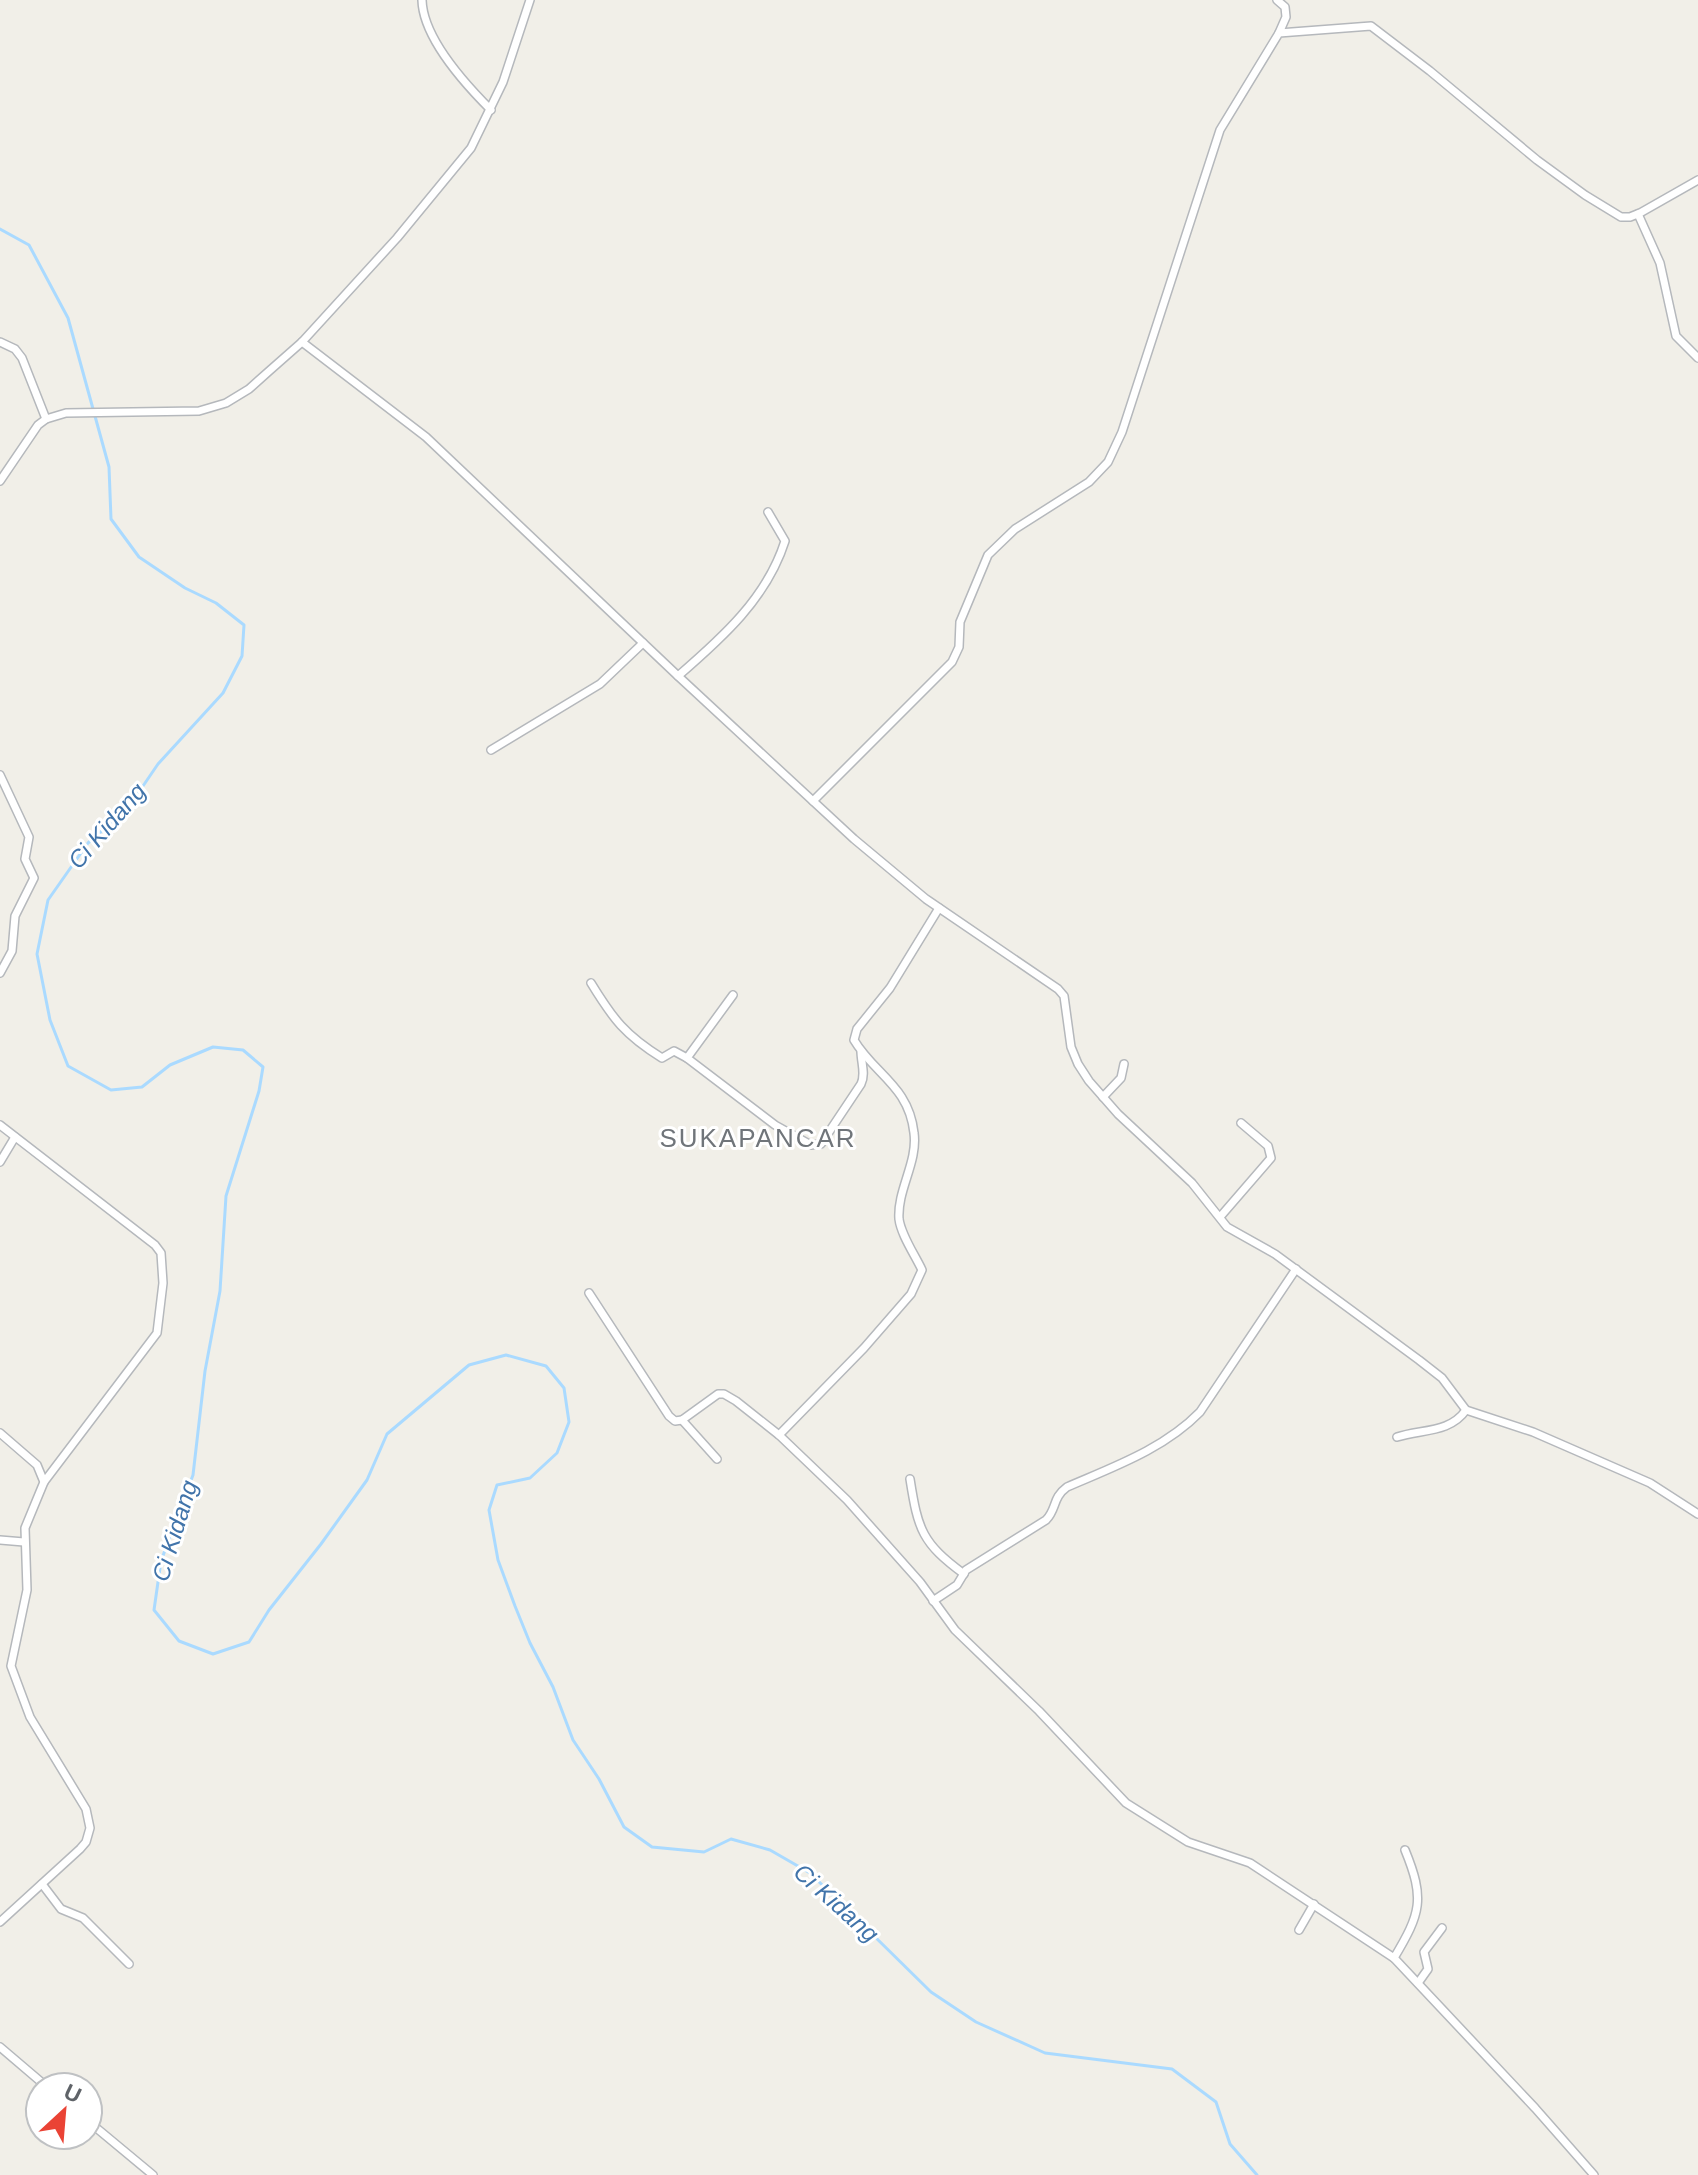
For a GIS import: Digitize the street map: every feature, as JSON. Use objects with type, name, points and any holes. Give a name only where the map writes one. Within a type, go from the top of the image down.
[{"type":"street","points":[[422,0],[428,26],[437,42],[469,87],[491,110]]},
{"type":"street","points":[[0,481],[29,436],[46,419],[66,413],[199,411],[226,403],[249,389],[302,342],[397,238],[471,148],[503,82],[530,0]]},
{"type":"street","points":[[813,801],[952,662],[959,647],[960,622],[988,555],[1015,529],[1089,482],[1108,462],[1122,432],[1220,130],[1279,33],[1287,12],[1277,0]]},
{"type":"street","points":[[1279,33],[1371,26],[1537,160],[1621,217],[1638,214],[1698,180]]},
{"type":"street","points":[[1638,214],[1660,263],[1676,336],[1698,358]]},
{"type":"street","points":[[0,342],[15,349],[22,358],[46,419]]},
{"type":"street","points":[[302,342],[426,437],[854,839],[939,908],[1058,989],[1064,996],[1067,1035],[1078,1064],[1103,1097],[1192,1183],[1230,1229],[1275,1254],[1442,1378],[1466,1410],[1533,1432],[1650,1483],[1698,1514]]},
{"type":"street","points":[[678,676],[757,601],[785,541],[768,512]]},
{"type":"street","points":[[491,750],[600,684],[643,643]]},
{"type":"street","points":[[0,775],[29,837],[25,859],[34,878],[15,916],[12,951],[0,973]]},
{"type":"street","points":[[779,1435],[911,1294],[922,1270],[901,1228],[899,1217],[914,1133],[897,1087],[854,1040],[857,1029],[890,988],[939,908]]},
{"type":"street","points":[[591,983],[610,1014],[630,1037],[662,1058],[674,1051],[687,1058],[775,1125],[815,1147],[821,1144],[861,1084],[864,1074],[861,1051]]},
{"type":"street","points":[[687,1058],[733,995]]},
{"type":"street","points":[[1103,1097],[1121,1078],[1124,1064]]},
{"type":"street","points":[[1220,1217],[1271,1158],[1268,1146],[1241,1123]]},
{"type":"street","points":[[0,1125],[155,1245],[162,1258],[162,1299],[157,1333],[44,1482],[25,1528],[28,1581],[11,1666],[30,1717],[86,1809],[90,1828],[86,1842],[80,1849],[0,1922]]},
{"type":"street","points":[[0,1162],[15,1137]]},
{"type":"street","points":[[933,1601],[957,1585],[966,1570],[1046,1520],[1053,1512],[1058,1493],[1145,1452],[1188,1425],[1200,1412],[1296,1269]]},
{"type":"street","points":[[589,1293],[664,1409],[675,1421],[682,1420],[718,1394],[724,1394],[779,1435],[847,1500],[955,1630],[1039,1711],[1126,1803],[1188,1842],[1250,1863],[1394,1958],[1594,2175]]},
{"type":"street","points":[[1397,1437],[1448,1427],[1466,1410]]},
{"type":"street","points":[[682,1420],[717,1459]]},
{"type":"street","points":[[0,1433],[37,1465],[44,1482]]},
{"type":"street","points":[[910,1479],[915,1512],[923,1535],[942,1558],[964,1574]]},
{"type":"street","points":[[0,1540],[24,1542]]},
{"type":"street","points":[[1394,1958],[1419,1909],[1417,1888],[1405,1850]]},
{"type":"street","points":[[42,1884],[61,1909],[83,1918],[129,1964]]},
{"type":"street","points":[[1299,1930],[1314,1904]]},
{"type":"street","points":[[1418,1983],[1428,1969],[1424,1952],[1442,1928]]},
{"type":"street","points":[[0,2047],[28,2071]]},
{"type":"street","points":[[104,2134],[153,2175]]},
{"type":"waterway","name":"Ci Kidang","points":[[0,229],[29,245],[68,318],[109,467],[111,519],[139,557],[185,588],[216,603],[244,625],[242,656],[223,693],[158,764],[128,808],[88,843],[48,900],[37,954],[50,1020],[68,1066],[111,1090],[142,1087],[170,1065],[213,1047],[243,1050],[263,1067],[259,1091],[226,1196],[220,1291],[205,1371],[193,1475],[161,1561],[154,1610],[179,1641],[213,1654],[249,1642],[269,1610],[367,1480],[387,1434],[469,1365],[506,1355],[546,1366],[564,1388],[569,1422],[557,1453],[530,1478],[497,1485],[489,1510],[498,1560],[530,1643],[553,1687],[573,1740],[599,1779],[624,1827],[652,1847],[704,1852],[731,1839],[770,1850],[810,1873],[931,1992],[976,2022],[1045,2053],[1172,2069],[1216,2102],[1230,2144],[1257,2175]]},
{"type":"district","name":"SUKAPANCAR","points":[[758,1138]]}]
